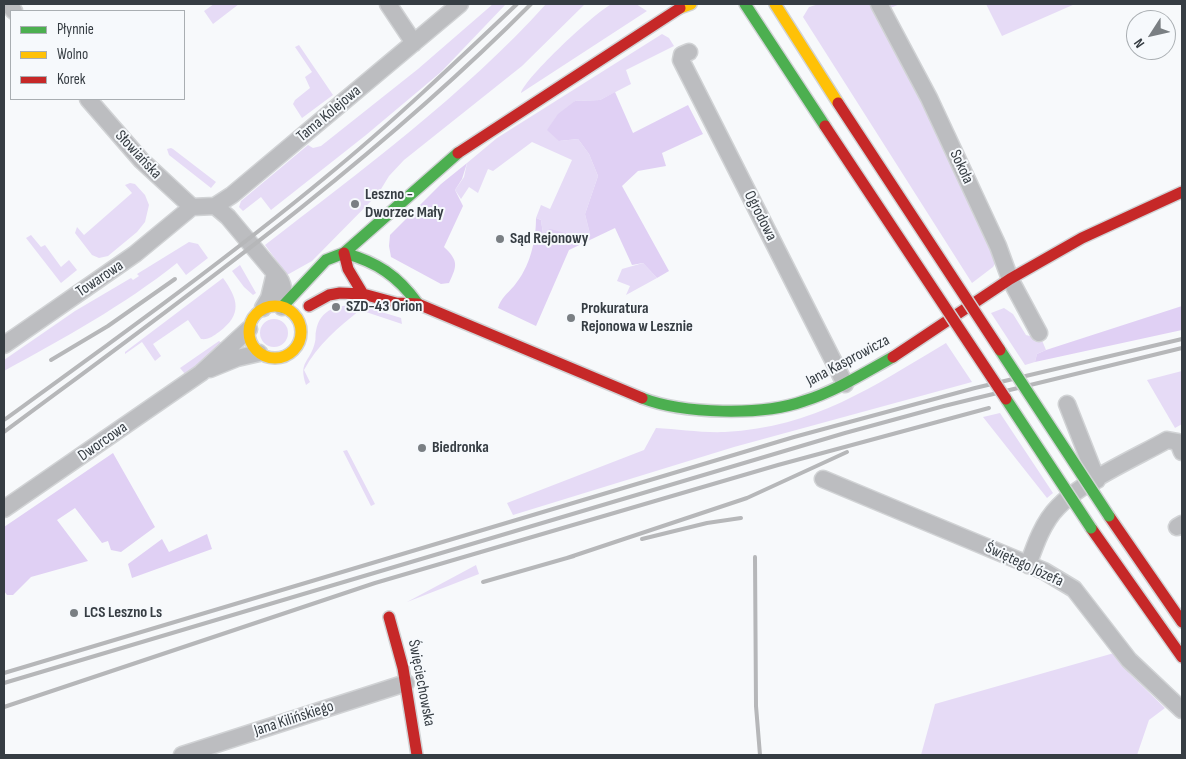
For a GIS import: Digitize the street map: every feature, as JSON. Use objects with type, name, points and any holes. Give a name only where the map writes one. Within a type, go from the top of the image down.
[{"type":"street","points":[[388,4],[414,43]]},
{"type":"street","name":"Tama Kolejowa","points":[[215,206],[239,190],[460,4]]},
{"type":"street","points":[[337,270],[344,253],[453,156],[682,6],[691,4]]},
{"type":"street","points":[[736,4],[754,18]]},
{"type":"street","points":[[746,4],[1091,528],[1182,657]]},
{"type":"street","points":[[775,4],[1109,516],[1182,622]]},
{"type":"street","name":"Sokoła","points":[[879,4],[933,107],[998,246],[1010,279],[1038,333]]},
{"type":"street","name":"Ogrodowa","points":[[689,52],[682,55],[681,60],[845,384]]},
{"type":"street","name":"Słowiańska","points":[[89,100],[141,160],[192,207]]},
{"type":"street","name":"Jana Kasprowicza","points":[[309,306],[329,295],[362,294],[396,303],[418,304],[600,382],[662,406],[704,410],[754,410],[803,402],[845,384],[895,356],[1010,279],[1082,238],[1182,192]]},
{"type":"street","points":[[192,207],[215,206],[228,217],[282,283],[282,307]]},
{"type":"street","name":"Towarowa","points":[[4,345],[122,264],[192,207]]},
{"type":"street","points":[[379,220],[376,252],[404,283],[418,304]]},
{"type":"street","points":[[282,307],[326,260],[344,253],[376,252]]},
{"type":"street","points":[[344,253],[348,269],[362,294]]},
{"type":"street","points":[[275,273],[269,298],[263,308],[252,319],[249,329],[253,347],[273,358],[289,355],[298,344],[303,315],[324,284]]},
{"type":"street","points":[[263,308],[282,307],[294,314],[300,327]]},
{"type":"street","name":"Dworcowa","points":[[4,509],[201,373],[249,329]]},
{"type":"street","name":"Dworcowa","points":[[201,373],[238,358],[259,352]]},
{"type":"street","points":[[1067,404],[1097,480]]},
{"type":"street","points":[[1028,565],[1044,526],[1058,507],[1097,480],[1168,440],[1178,442],[1182,452]]},
{"type":"street","name":"Świętego Józefa","points":[[823,479],[1028,565],[1074,589],[1129,660],[1182,710]]},
{"type":"street","name":"Święciechowska","points":[[388,617],[395,634],[406,683],[417,755]]},
{"type":"street","name":"Jana Kilińskiego","points":[[182,755],[406,683]]},
{"type":"shaded area","points":[[214,4],[239,4],[213,24],[204,11]]},
{"type":"shaded area","points":[[493,4],[506,4],[441,72],[366,135],[271,210],[261,197],[243,211],[239,207],[241,201],[308,145],[313,148],[321,146],[418,69]]},
{"type":"shaded area","points":[[546,4],[585,4],[522,66],[404,160],[389,176],[378,194],[312,261],[287,275],[265,245],[375,160],[447,100],[481,70]]},
{"type":"shaded area","points":[[612,4],[636,4],[647,11],[521,93],[525,85],[547,60],[592,19]]},
{"type":"shaded area","points":[[819,4],[900,4],[883,11],[998,259],[993,267],[972,283],[803,17],[809,7]]},
{"type":"shaded area","points":[[986,4],[1075,4],[1002,36]]},
{"type":"shaded area","points":[[662,34],[669,38],[674,46],[626,70],[631,84],[600,100],[575,101],[559,141],[578,139],[589,154],[598,176],[585,214],[590,234],[581,243],[543,234],[541,220],[536,218],[541,205],[550,209],[572,160],[532,142],[493,171],[488,169],[478,193],[469,187],[461,199],[455,190],[464,177],[467,163],[497,138]]},
{"type":"shaded area","points":[[299,45],[333,95],[302,118],[293,104],[295,100],[310,88],[305,77],[312,72],[295,47]]},
{"type":"shaded area","points":[[615,92],[633,133],[688,105],[703,134],[662,153],[666,166],[638,171],[622,186],[669,271],[657,278],[643,263],[632,265],[615,228],[569,250],[536,326],[498,308],[499,305],[520,279],[528,262],[535,236],[536,218],[541,220],[543,234],[550,229],[573,235],[581,243],[590,234],[585,214],[598,176],[589,154],[578,139],[559,141],[547,130],[558,114],[575,101],[600,100]]},
{"type":"shaded area","points":[[171,148],[216,182],[211,188],[169,155],[167,149]]},
{"type":"shaded area","points":[[467,163],[462,179],[455,190],[463,206],[444,247],[452,256],[455,268],[449,283],[441,284],[391,257],[390,235],[441,184]]},
{"type":"shaded area","points":[[135,184],[145,195],[149,205],[145,222],[137,232],[108,256],[99,258],[92,255],[75,233],[77,227],[84,235],[132,193],[125,185]]},
{"type":"shaded area","points":[[31,235],[41,247],[45,245],[61,267],[69,260],[77,270],[61,283],[26,238]]},
{"type":"shaded area","points":[[189,242],[198,244],[208,258],[186,275],[177,263],[157,279],[71,334],[4,371],[4,360],[75,311],[131,278],[133,280],[139,276],[137,274]]},
{"type":"shaded area","points":[[643,263],[657,278],[626,295],[630,286],[617,281],[622,269]]},
{"type":"shaded area","points":[[240,265],[256,293],[253,295],[244,287],[232,271]]},
{"type":"shaded area","points":[[223,278],[232,293],[236,306],[232,319],[219,332],[209,338],[201,339],[188,320],[153,344],[161,356],[155,361],[142,342],[125,354],[125,352]]},
{"type":"shaded area","points":[[358,305],[401,318],[402,324],[360,310],[336,330],[315,352],[304,370],[310,382],[306,385],[303,371],[313,349],[318,323],[331,309]]},
{"type":"shaded area","points":[[1182,306],[1182,330],[1035,362],[1037,354],[1046,350]]},
{"type":"shaded area","points":[[1004,308],[1013,314],[1026,335],[1033,337],[1039,333],[1046,350],[1037,354],[1035,362],[1025,365],[991,313]]},
{"type":"shaded area","points":[[274,319],[284,323],[288,333],[284,343],[274,347],[264,343],[260,333],[264,323]]},
{"type":"shaded area","points":[[219,341],[223,344],[222,346],[185,374],[180,368]]},
{"type":"shaded area","points":[[946,343],[972,382],[734,447],[513,515],[507,503],[644,450],[656,428],[725,432],[757,429],[815,413],[867,389]]},
{"type":"shaded area","points":[[1182,371],[1182,424],[1175,428],[1147,380]]},
{"type":"shaded area","points":[[1000,413],[1053,493],[1047,498],[983,417]]},
{"type":"shaded area","points":[[347,450],[375,504],[371,506],[343,451]]},
{"type":"shaded area","points":[[113,453],[155,527],[121,552],[111,550],[108,541],[102,543],[75,508],[57,520],[88,561],[31,577],[13,595],[7,595],[4,591],[4,527]]},
{"type":"shaded area","points":[[207,534],[212,549],[132,578],[128,564],[162,539],[169,552]]},
{"type":"shaded area","points":[[476,565],[479,574],[407,602]]},
{"type":"shaded area","points":[[1114,653],[1130,674],[1165,708],[1149,720],[1137,755],[921,755],[935,704]]},
{"type":"railway","points":[[4,420],[167,301],[288,208],[352,156],[517,4]]},
{"type":"railway","points":[[4,432],[209,280],[342,175],[407,120],[531,4]]},
{"type":"railway","points":[[51,360],[108,326],[175,279]]},
{"type":"railway","points":[[4,673],[794,437],[975,388],[1182,339]]},
{"type":"railway","points":[[4,683],[845,433],[944,406],[1182,348]]},
{"type":"railway","points":[[4,707],[375,583],[778,465],[989,408]]},
{"type":"railway","points":[[567,558],[747,498],[847,452]]},
{"type":"railway","points":[[642,539],[707,523],[741,518]]},
{"type":"railway","points":[[483,582],[574,556]]},
{"type":"railway","points":[[755,557],[756,706],[760,755]]},
{"type":"traffic: fast","points":[[745,4],[825,126]]},
{"type":"traffic: fast","points":[[282,307],[326,260],[344,253],[458,153]]},
{"type":"traffic: fast","points":[[344,253],[367,261],[386,271],[403,285],[418,304]]},
{"type":"traffic: fast","points":[[1000,350],[1109,516]]},
{"type":"traffic: fast","points":[[642,398],[700,410],[745,411],[787,406],[827,392],[893,357]]},
{"type":"traffic: fast","points":[[1006,399],[1091,528]]},
{"type":"traffic: slow","points":[[680,8],[691,4]]},
{"type":"traffic: slow","points":[[775,4],[838,103]]},
{"type":"traffic: slow","points":[[275,306],[289,310],[297,318],[301,332],[297,346],[289,354],[275,358],[261,354],[253,346],[249,332],[253,318],[261,310],[275,306]]},
{"type":"traffic: jam","points":[[458,153],[680,8]]},
{"type":"traffic: jam","points":[[838,103],[1000,350]]},
{"type":"traffic: jam","points":[[825,126],[1006,399]]},
{"type":"traffic: jam","points":[[893,357],[1010,279],[1082,238],[1182,192]]},
{"type":"traffic: jam","points":[[344,253],[348,269],[363,294]]},
{"type":"traffic: jam","points":[[309,306],[329,295],[340,293],[363,294],[396,303],[418,304],[642,398]]},
{"type":"traffic: jam","points":[[1109,516],[1182,622]]},
{"type":"traffic: jam","points":[[1091,528],[1182,657]]},
{"type":"traffic: jam","points":[[389,617],[403,668],[417,755]]},
{"type":"place","name":"Leszno - Dworzec Mały","points":[[355,204]]},
{"type":"place","name":"Sąd Rejonowy","points":[[500,239]]},
{"type":"place","name":"SZD-43 Orion","points":[[336,307]]},
{"type":"place","name":"Prokuratura Rejonowa w Lesznie","points":[[571,318]]},
{"type":"place","name":"Biedronka","points":[[422,448]]},
{"type":"place","name":"LCS Leszno Ls","points":[[74,613]]}]
